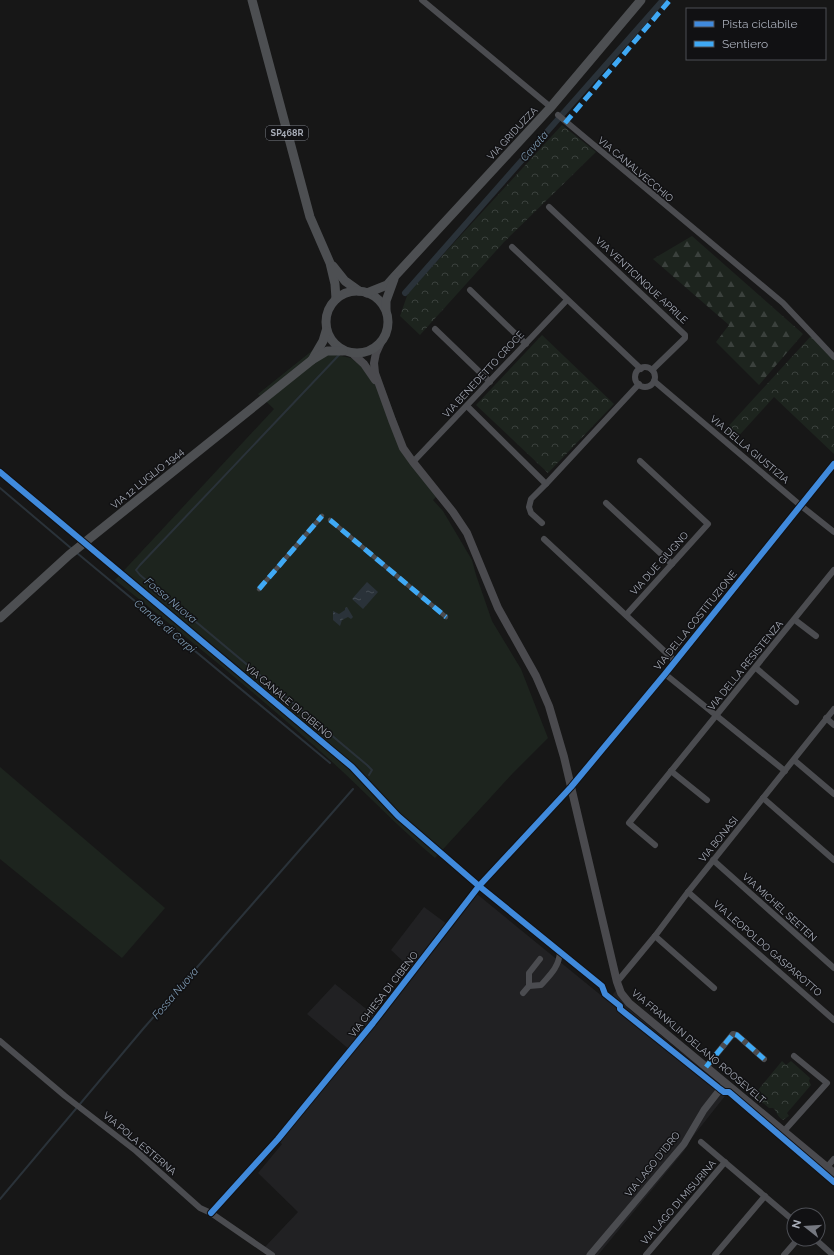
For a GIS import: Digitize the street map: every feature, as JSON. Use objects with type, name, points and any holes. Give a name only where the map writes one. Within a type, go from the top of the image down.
[{"type":"main road","name":"SP468R","points":[[252,0],[310,217],[330,263],[335,284],[336,299]]},
{"type":"main road","name":"VIA GRIDUZZA","points":[[363,292],[387,285],[550,108],[641,0]]},
{"type":"main road","name":"SP468R","points":[[330,263],[345,281],[363,292],[375,297],[386,310]]},
{"type":"main road","name":"VIA GRIDUZZA","points":[[386,310],[388,294],[395,276]]},
{"type":"main road","points":[[363,292],[350,292],[343,294],[336,299],[330,306],[327,314],[325,322],[326,331],[332,342],[343,350],[352,354],[364,364],[379,386]]},
{"type":"main road","points":[[379,386],[374,362],[376,353],[388,327],[386,310]]},
{"type":"main road","points":[[312,360],[323,341],[326,331]]},
{"type":"main road","points":[[352,354],[368,352],[381,342]]},
{"type":"main road","points":[[312,360],[328,351],[343,350]]},
{"type":"main road","name":"VIA 12 LUGLIO 1944","points":[[0,618],[69,555],[312,360]]},
{"type":"main road","name":"VIA FRANKLIN DELANO ROOSEVELT","points":[[379,386],[403,448],[453,512],[467,533],[498,608],[543,690],[557,730],[617,982],[622,993],[628,1003],[834,1173]]},
{"type":"street","points":[[422,0],[547,104]]},
{"type":"street","name":"VIA CANALVECCHIO","points":[[558,115],[783,303],[834,358]]},
{"type":"street","name":"VIA VENTICINQUE APRILE","points":[[549,207],[685,335],[685,338],[652,370]]},
{"type":"street","points":[[512,247],[641,369]]},
{"type":"street","points":[[470,290],[526,344]]},
{"type":"street","name":"VIA BENEDETTO CROCE","points":[[413,462],[567,300]]},
{"type":"street","points":[[435,329],[490,382]]},
{"type":"street","points":[[645,367],[652,370],[654,373],[654,381],[649,386],[642,386],[639,384],[636,380],[637,372],[645,367]]},
{"type":"street","name":"VIA DELLA GIUSTIZIA","points":[[654,381],[834,532]]},
{"type":"street","points":[[542,523],[531,513],[528,507],[531,499],[639,384]]},
{"type":"street","points":[[467,406],[546,484]]},
{"type":"street","name":"VIA DUE GIUGNO","points":[[626,615],[708,524],[640,461]]},
{"type":"street","name":"VIA DELLA COSTITUZIONE","points":[[571,788],[834,464]]},
{"type":"street","points":[[606,503],[672,564]]},
{"type":"street","points":[[259,589],[322,516]]},
{"type":"street","points":[[330,520],[446,617]]},
{"type":"street","points":[[544,539],[675,661]]},
{"type":"street","name":"VIA DELLA RESISTENZA","points":[[655,845],[629,823],[834,570]]},
{"type":"street","points":[[795,620],[816,636]]},
{"type":"street","name":"VIA CANALE DI CIBENO","points":[[181,623],[352,767],[398,816],[479,886],[560,952],[560,960],[556,968],[541,985],[529,986]]},
{"type":"street","points":[[756,668],[796,702]]},
{"type":"street","points":[[664,674],[785,771]]},
{"type":"street","name":"VIA BONASI","points":[[617,982],[834,709]]},
{"type":"street","points":[[826,718],[834,725]]},
{"type":"street","points":[[794,760],[834,794]]},
{"type":"street","points":[[671,771],[707,800]]},
{"type":"street","name":"VIA CHIESA DI CIBENO","points":[[211,1213],[287,1129],[373,1023],[479,886],[571,788]]},
{"type":"street","points":[[763,798],[834,860]]},
{"type":"street","name":"VIA MICHEL SEETEN","points":[[713,860],[834,968]]},
{"type":"street","name":"VIA LEOPOLDO GASPAROTTO","points":[[688,892],[834,1020]]},
{"type":"street","points":[[654,936],[714,988]]},
{"type":"street","points":[[523,993],[529,986],[528,973],[540,959]]},
{"type":"street","points":[[706,1067],[733,1034],[737,1035],[764,1059]]},
{"type":"street","name":"VIA POLA ESTERNA","points":[[0,1041],[68,1098],[136,1151],[200,1208],[211,1213],[272,1255]]},
{"type":"street","points":[[784,1131],[827,1083],[794,1056]]},
{"type":"street","name":"VIA LAGO D'IDRO","points":[[590,1255],[684,1144],[704,1110],[725,1083]]},
{"type":"street","points":[[701,1142],[786,1214]]},
{"type":"street","points":[[827,1167],[834,1159]]},
{"type":"street","name":"VIA LAGO DI MISURINA","points":[[646,1255],[725,1162]]},
{"type":"street","points":[[715,1255],[765,1196]]},
{"type":"street","points":[[784,1255],[791,1247]]},
{"type":"street","points":[[824,1247],[833,1255]]},
{"type":"shaded area","points":[[472,890],[608,1001],[617,989],[629,1009],[677,1049],[725,1083],[719,1091],[725,1096],[691,1139],[684,1151],[598,1255],[272,1255],[264,1248],[298,1212],[258,1173],[282,1144],[279,1141],[350,1050],[307,1014],[335,984],[375,1016],[411,969],[391,950],[424,907],[447,924]]},
{"type":"green space","points":[[562,125],[596,152],[504,242],[420,335],[400,316],[408,293]]},
{"type":"green space","points":[[692,236],[803,334],[759,385],[716,342],[729,325],[653,259]]},
{"type":"green space","points":[[542,335],[614,404],[548,473],[476,405]]},
{"type":"green space","points":[[811,336],[834,359],[834,454],[774,397],[735,440],[724,431]]},
{"type":"green space","points":[[313,350],[351,358],[361,366],[376,365],[408,452],[440,493],[433,500],[443,511],[472,560],[492,621],[521,669],[548,738],[513,773],[435,858],[329,759],[277,713],[115,580],[274,409],[258,394]]},
{"type":"green space","points":[[0,767],[165,908],[122,958],[0,859]]},
{"type":"green space","points":[[782,1061],[786,1065],[791,1061],[810,1078],[809,1081],[811,1085],[787,1113],[789,1116],[783,1120],[773,1108],[769,1108],[754,1095]]},
{"type":"water","points":[[367,582],[378,592],[363,609],[352,599]]},
{"type":"water","points":[[347,607],[353,617],[351,619],[348,617],[342,620],[340,626],[333,620],[333,611],[339,614]]},
{"type":"waterway","name":"Cavata","points":[[405,293],[663,0]]},
{"type":"waterway","name":"Fossa Nuova","points":[[339,355],[136,570],[140,575],[367,765],[372,770],[369,775]]},
{"type":"waterway","name":"Canale di Carpi","points":[[0,488],[72,549]]},
{"type":"waterway","name":"Canale di Carpi","points":[[77,553],[330,763]]},
{"type":"waterway","name":"Fossa Nuova","points":[[0,1199],[143,1029],[353,789]]},
{"type":"marked path","points":[[565,123],[670,0]]},
{"type":"marked path","points":[[259,589],[322,516]]},
{"type":"marked path","points":[[330,520],[446,617]]},
{"type":"marked path","points":[[706,1067],[733,1034],[737,1035],[764,1059]]},
{"type":"cycle path","points":[[211,1213],[278,1139],[373,1023],[479,886],[571,787],[665,674],[834,464]]},
{"type":"cycle path","points":[[0,472],[352,767],[398,816],[479,886],[602,986],[605,994],[620,1006],[620,1009],[720,1089],[724,1092],[729,1092],[834,1182]]}]
